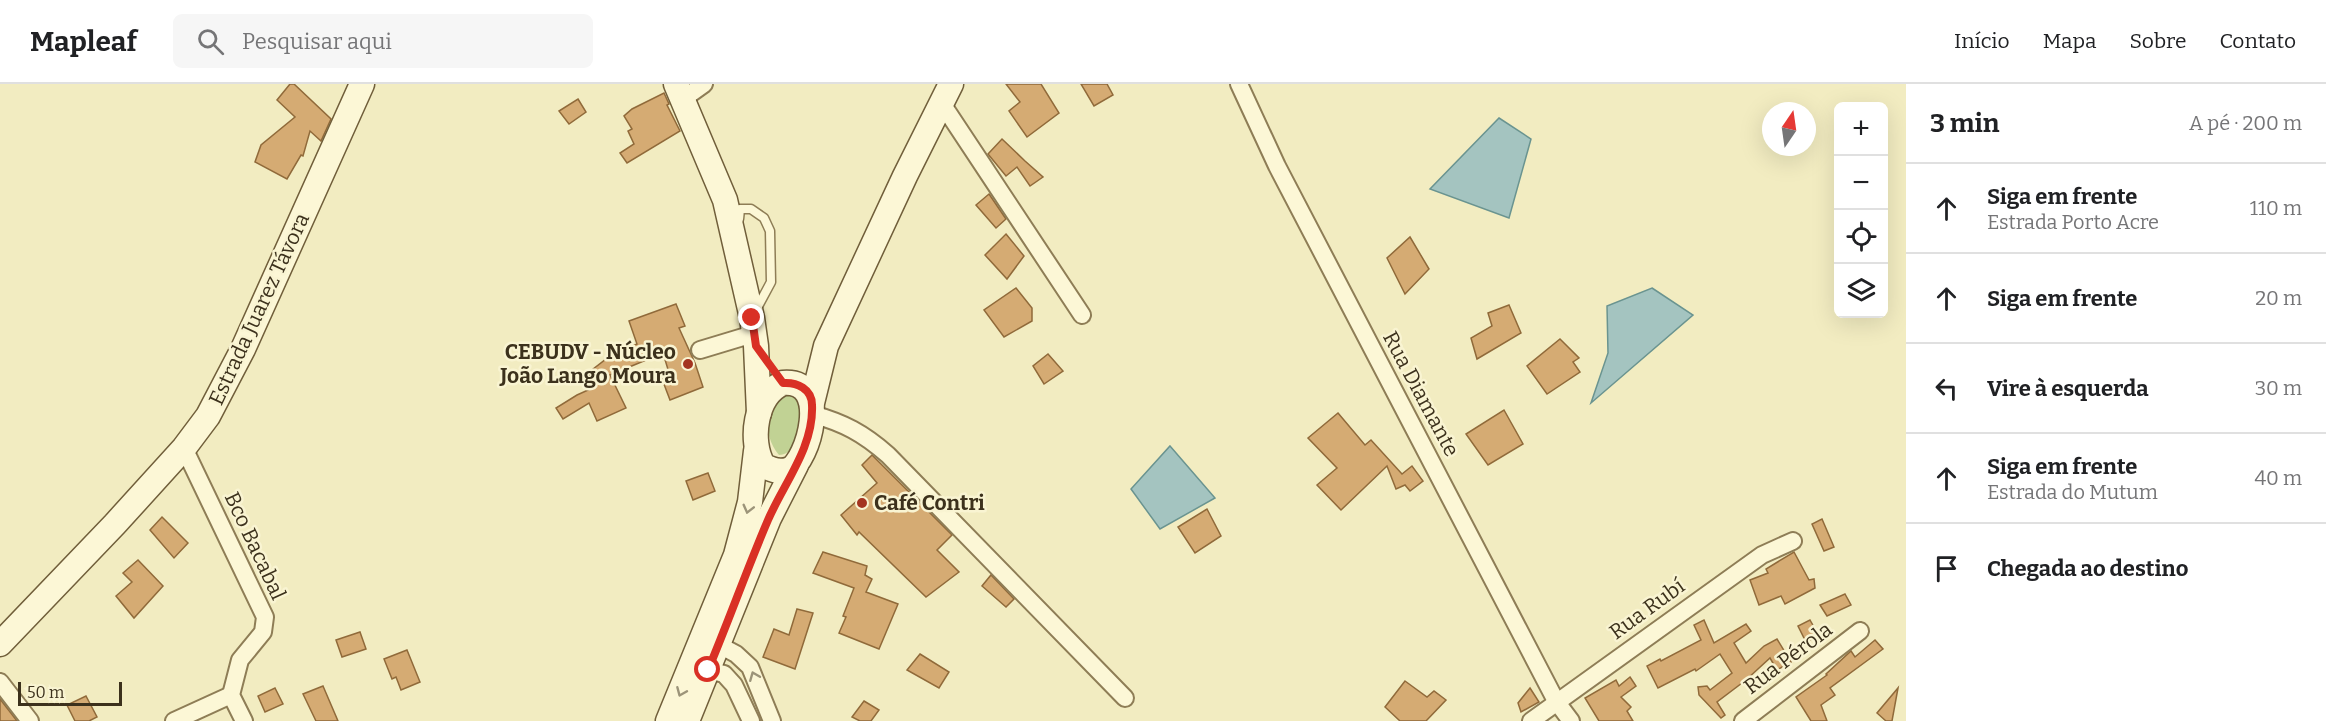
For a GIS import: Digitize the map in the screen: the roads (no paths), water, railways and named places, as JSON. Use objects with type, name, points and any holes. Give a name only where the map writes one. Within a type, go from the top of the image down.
[{"type":"main road","name":"Estrada Juarez Távora","points":[[0,644],[116,524],[184,448],[208,416],[243,349],[363,84]]},
{"type":"main road","points":[[668,721],[736,555],[750,502],[759,413],[755,326],[726,200],[679,91]]},
{"type":"main road","points":[[687,721],[769,518],[803,453],[826,346],[946,93]]},
{"type":"main road","points":[[755,326],[786,383],[804,387],[811,397],[812,408]]},
{"type":"main road","points":[[759,413],[769,393],[786,383],[826,346]]},
{"type":"main road","points":[[756,451],[763,465],[771,470],[789,470],[796,465]]},
{"type":"street","points":[[679,91],[704,84]]},
{"type":"street","name":"Rua Diamante","points":[[1239,84],[1277,166],[1556,701],[1571,721]]},
{"type":"street","points":[[946,93],[1082,315]]},
{"type":"street","points":[[700,350],[755,326]]},
{"type":"street","points":[[812,408],[853,429],[888,454],[1125,698]]},
{"type":"street","name":"Bco Bacabal","points":[[184,448],[264,616],[263,632],[240,660],[231,695]]},
{"type":"street","name":"Rua Rubí","points":[[1531,721],[1762,555],[1793,541]]},
{"type":"street","name":"Rua Pérola","points":[[1743,721],[1860,631]]},
{"type":"street","points":[[719,645],[736,654],[750,667],[772,721]]},
{"type":"street","points":[[708,670],[724,674],[734,685],[751,721]]},
{"type":"street","points":[[0,682],[30,721]]},
{"type":"street","points":[[174,721],[231,695],[244,721]]},
{"type":"lane","points":[[748,259],[738,215],[740,209],[751,209],[764,218],[770,231],[771,282],[755,326]]},
{"type":"lane","points":[[755,326],[756,293]]},
{"type":"water","points":[[1499,118],[1531,139],[1509,218],[1430,189]]},
{"type":"water","points":[[1652,288],[1693,315],[1591,403],[1608,353],[1607,306]]},
{"type":"water","points":[[1170,446],[1215,498],[1160,529],[1131,489]]},
{"type":"place","name":"CEBUDV - Núcleo João Lango Moura","points":[[688,364]]},
{"type":"place","name":"Café Contri","points":[[862,503]]}]
